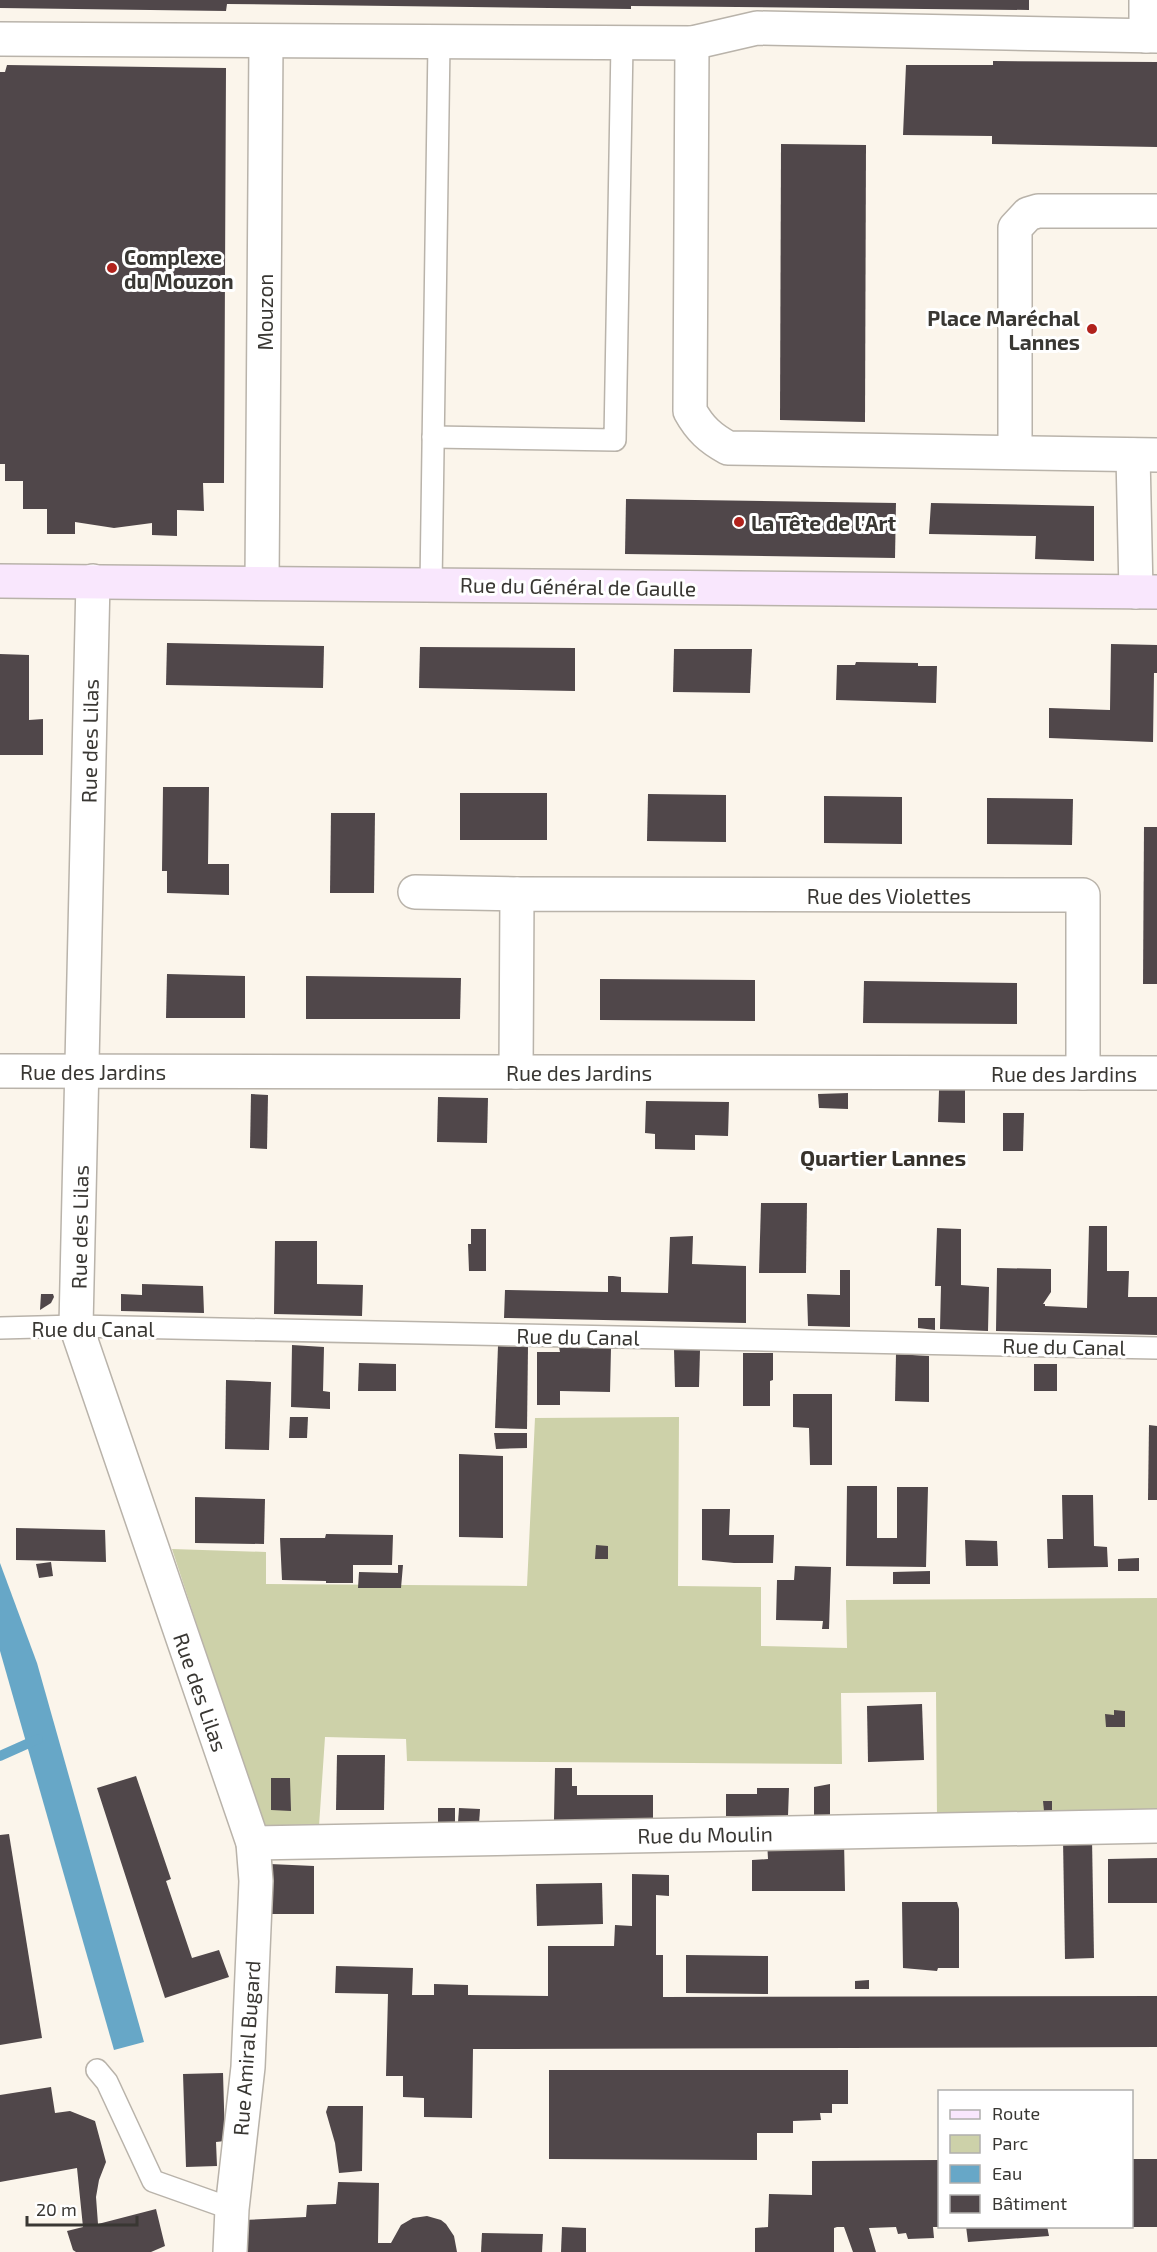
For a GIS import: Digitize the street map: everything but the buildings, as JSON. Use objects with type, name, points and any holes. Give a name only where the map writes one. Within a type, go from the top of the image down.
[{"type":"street","points":[[0,39],[692,44],[757,28],[1151,36],[1146,0]]},
{"type":"street","name":"Mouzon","points":[[262,583],[266,42]]},
{"type":"street","points":[[692,44],[690,411],[700,428],[710,438],[728,448],[1145,455],[1147,592]]},
{"type":"street","points":[[1015,452],[1015,228],[1028,214],[1038,211],[1157,211]]},
{"type":"street","name":"Rue du Général de Gaulle","points":[[0,581],[1147,592]]},
{"type":"street","name":"Rue des Lilas","points":[[93,582],[76,1326],[253,1843]]},
{"type":"street","name":"Rue des Violettes","points":[[415,892],[1083,895],[1083,1073]]},
{"type":"street","points":[[516,1072],[517,894]]},
{"type":"street","name":"Rue des Jardins","points":[[0,1071],[1157,1073]]},
{"type":"street","name":"Rue du Moulin","points":[[253,1843],[1157,1826]]},
{"type":"street","name":"Rue Amiral Bugard","points":[[230,2252],[232,2209],[248,2067],[256,1881],[253,1843]]},
{"type":"lane","points":[[431,585],[439,42]]},
{"type":"lane","points":[[433,437],[615,440],[622,44]]},
{"type":"lane","name":"Rue du Canal","points":[[0,1328],[76,1326],[1157,1348]]},
{"type":"lane","points":[[97,2070],[107,2082],[153,2181],[232,2209]]},
{"type":"green space","points":[[679,1417],[678,1586],[761,1587],[761,1646],[847,1648],[846,1600],[1157,1598],[1157,1813],[937,1817],[936,1692],[841,1693],[842,1764],[407,1761],[406,1739],[325,1737],[319,1826],[264,1829],[172,1549],[266,1552],[266,1584],[527,1586],[535,1418]]},
{"type":"water","points":[[0,1563],[37,1663],[144,2042],[114,2050],[0,1651]]},
{"type":"waterway","points":[[0,1756],[38,1739]]},
{"type":"place","name":"Complexe du Mouzon","points":[[112,268]]},
{"type":"place","name":"Place Maréchal Lannes","points":[[1092,329]]},
{"type":"place","name":"La Tête de l'Art","points":[[739,522]]},
{"type":"district","name":"Quartier Lannes","points":[[883,1157]]}]
